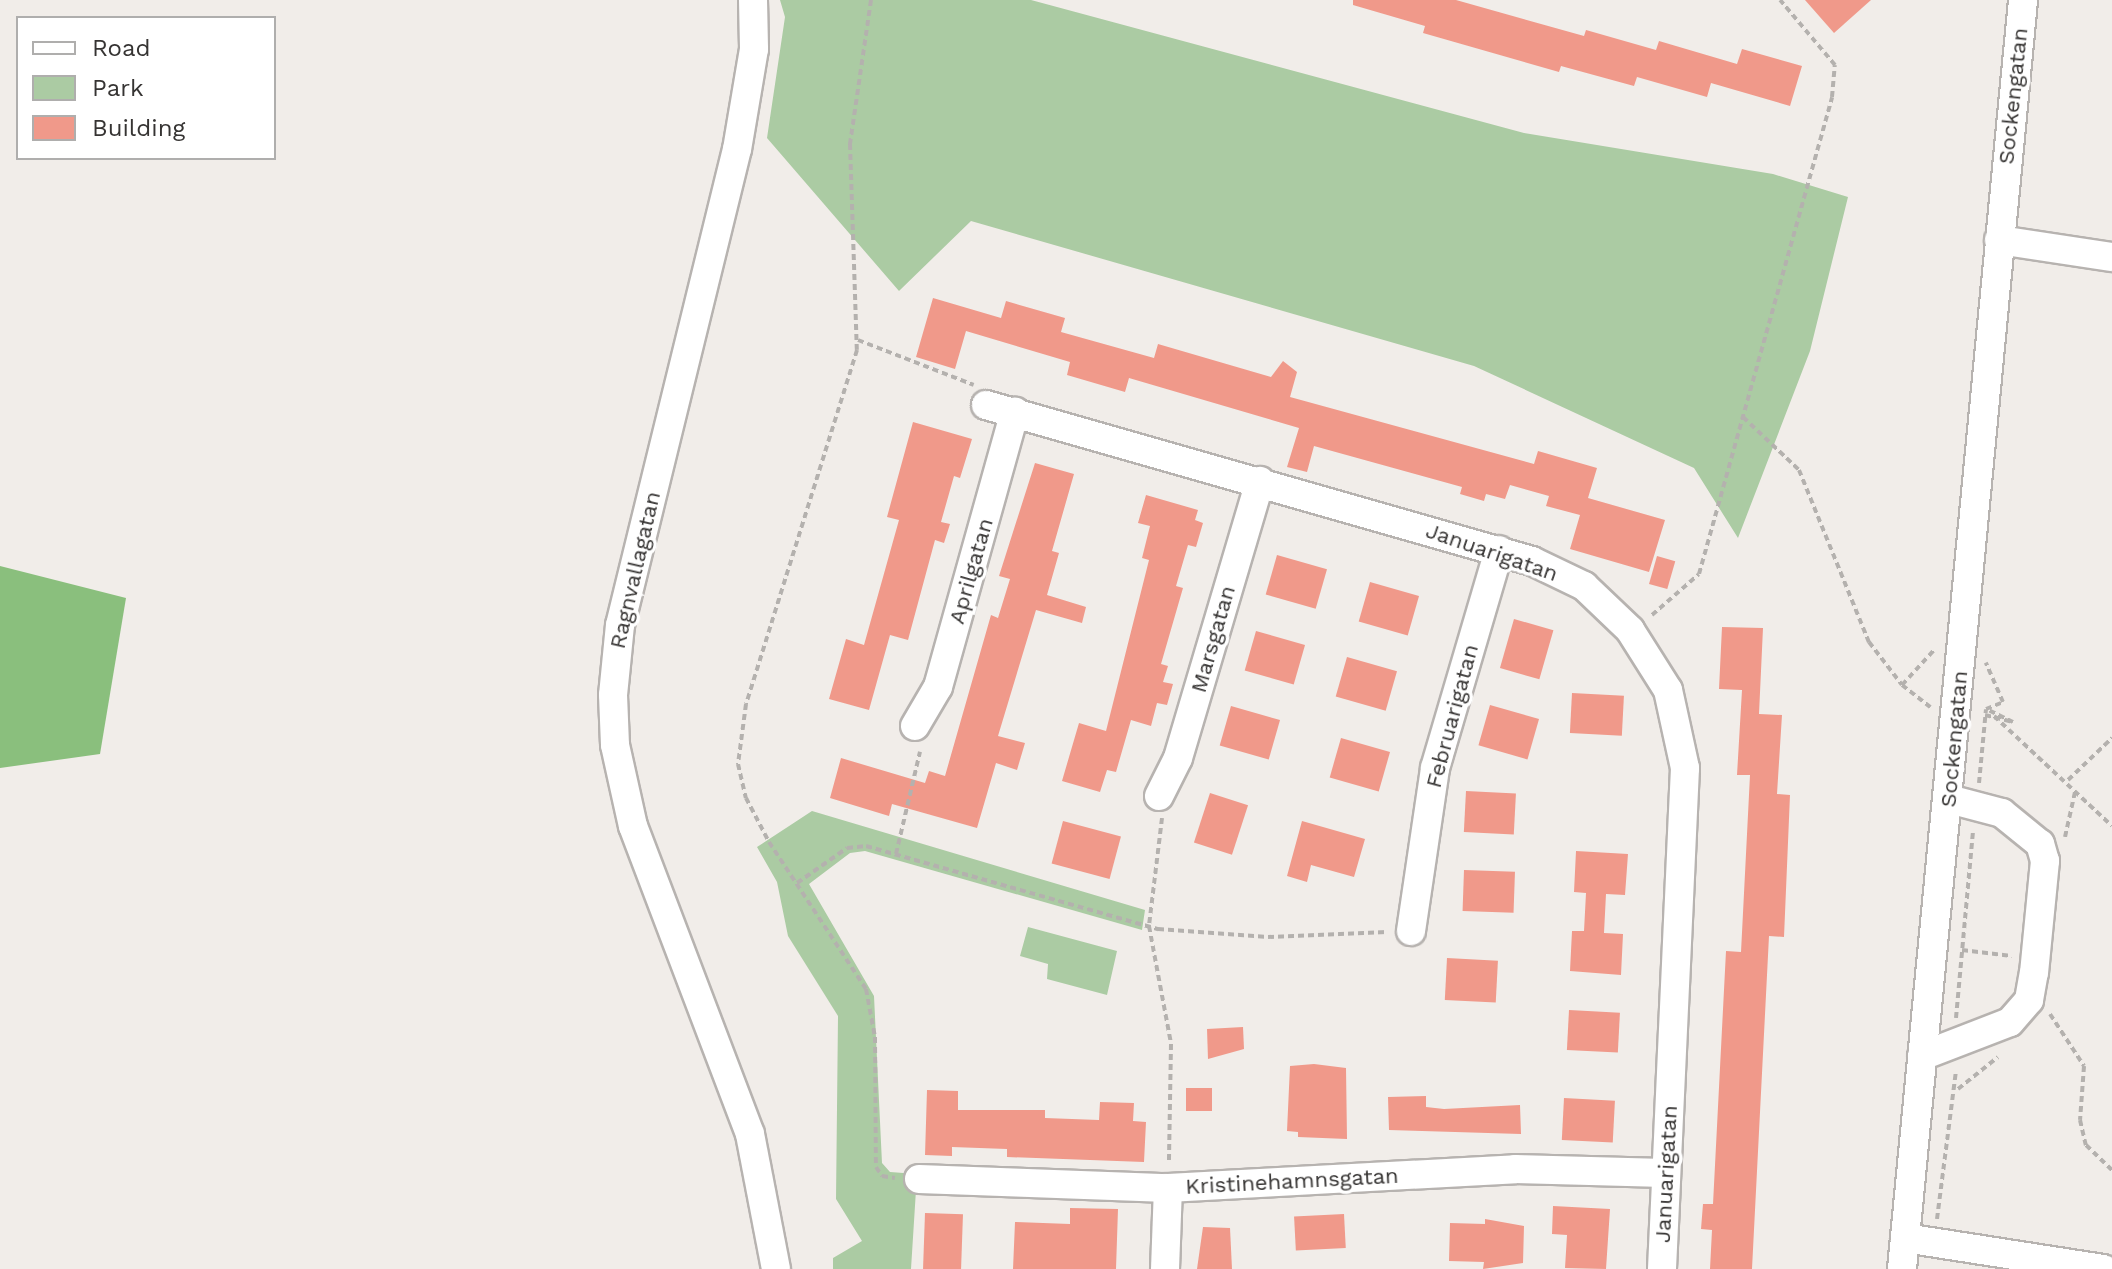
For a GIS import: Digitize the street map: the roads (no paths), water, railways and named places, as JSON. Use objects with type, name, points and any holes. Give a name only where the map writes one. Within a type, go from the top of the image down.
[{"type":"street","name":"Ragnvallagatan","points":[[753,0],[754,49],[737,149],[620,625],[613,695],[615,745],[633,826],[746,1122],[763,1183],[776,1269]]},
{"type":"street","name":"Sockengatan","points":[[1902,1269],[1922,1056],[1962,802],[1999,240],[2023,0]]},
{"type":"street","points":[[1999,240],[2112,257]]},
{"type":"street","name":"Januarigatan","points":[[986,405],[1499,550],[1584,586],[1630,630],[1668,690],[1685,768],[1662,1269]]},
{"type":"street","name":"Aprilgatan","points":[[915,726],[938,687],[1015,412]]},
{"type":"street","name":"Marsgatan","points":[[1159,796],[1178,758],[1260,481]]},
{"type":"street","name":"Februarigatan","points":[[1411,931],[1435,768],[1499,550]]},
{"type":"street","points":[[1922,1056],[2010,1022],[2029,1000],[2045,861],[2028,830],[1962,802]]},
{"type":"street","name":"Kristinehamnsgatan","points":[[919,1179],[1168,1188],[1515,1169],[1665,1173]]},
{"type":"street","points":[[1165,1269],[1168,1188]]},
{"type":"street","points":[[1905,1238],[2104,1269]]}]
